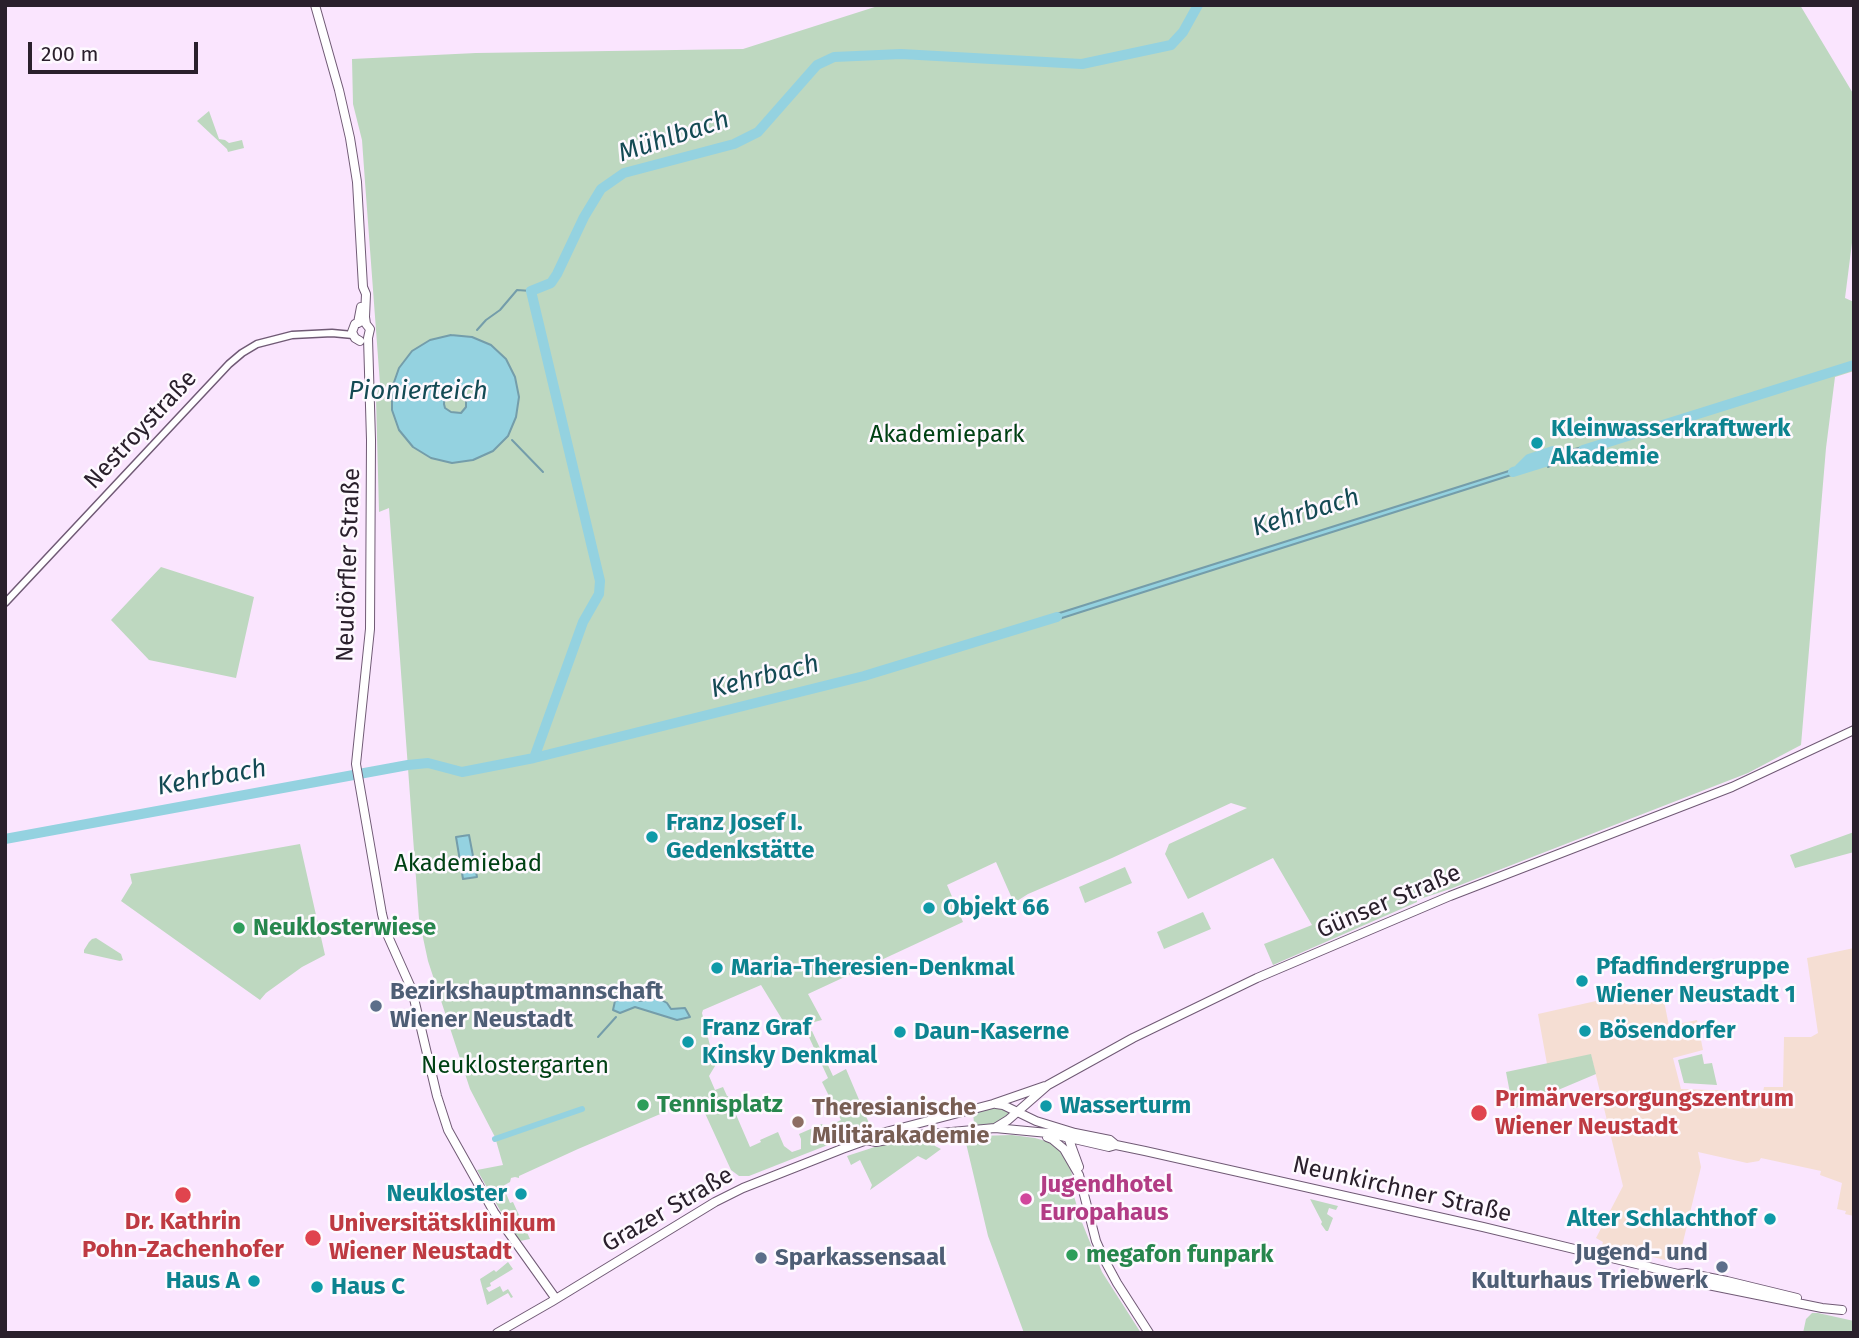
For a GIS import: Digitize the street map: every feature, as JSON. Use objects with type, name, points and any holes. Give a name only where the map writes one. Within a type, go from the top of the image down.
[{"type":"main road","name":"Neudörfler Straße","points":[[315,5],[350,138],[357,182],[363,287],[366,295],[359,331],[368,360],[371,440],[370,629],[356,764],[384,926],[412,990],[444,1121],[454,1144],[494,1212],[556,1299]]},
{"type":"main road","name":"Günser Straße","points":[[1048,1085],[1133,1038],[1257,978],[1450,896],[1694,802],[1854,730]]},
{"type":"main road","name":"Grazer Straße","points":[[497,1333],[723,1197],[878,1134],[993,1104],[1048,1085]]},
{"type":"main road","points":[[995,1128],[1048,1085]]},
{"type":"main road","points":[[1032,1099],[1031,1114],[1036,1121]]},
{"type":"main road","points":[[993,1104],[1003,1105],[1072,1136],[1101,1254],[1149,1333]]},
{"type":"main road","points":[[980,1107],[973,1112],[974,1123],[980,1129]]},
{"type":"main road","name":"Grazer Straße","points":[[867,1140],[876,1142],[908,1136],[995,1128]]},
{"type":"main road","name":"Neunkirchner Straße","points":[[995,1128],[1110,1140],[1116,1145],[1483,1227],[1678,1274],[1686,1273],[1735,1282],[1854,1312]]},
{"type":"main road","points":[[1041,1133],[1065,1149],[1079,1171]]},
{"type":"main road","points":[[1065,1149],[1072,1136]]},
{"type":"main road","name":"Neunkirchner Straße","points":[[1072,1136],[1092,1144],[1109,1147],[1116,1145]]},
{"type":"main road","points":[[1079,1171],[1081,1151],[1092,1144]]},
{"type":"street","name":"Nestroystraße","points":[[5,603],[242,353],[257,344],[292,335],[359,331]]},
{"type":"shaded area","points":[[1854,948],[1854,1216],[1837,1209],[1842,1183],[1820,1175],[1821,1171],[1761,1158],[1759,1161],[1747,1163],[1698,1152],[1701,1167],[1678,1263],[1602,1245],[1603,1242],[1596,1238],[1623,1186],[1591,1055],[1547,1064],[1538,1014],[1596,1001],[1597,1004],[1662,991],[1669,1026],[1697,1020],[1703,1050],[1673,1058],[1681,1089],[1763,1092],[1764,1087],[1783,1087],[1784,1037],[1811,1037],[1818,1033],[1807,958]]},
{"type":"green space","name":"Akademiepark","points":[[881,5],[1800,5],[1854,95],[1854,227],[1845,298],[1854,302],[1854,371],[1835,377],[1826,448],[1801,745],[1748,773],[1417,900],[1273,965],[1264,944],[1312,925],[1273,858],[1188,899],[1165,854],[1169,844],[1247,808],[1231,803],[1028,894],[1014,903],[996,862],[947,885],[963,922],[808,994],[822,1020],[788,1029],[761,985],[703,1010],[715,1066],[709,1076],[715,1090],[723,1087],[750,1147],[778,1132],[784,1146],[792,1152],[801,1149],[799,1134],[822,1124],[825,1128],[841,1120],[822,1082],[828,1078],[808,1035],[812,1031],[833,1076],[846,1069],[871,1128],[749,1176],[739,1176],[731,1170],[698,1098],[578,1149],[519,1178],[511,1178],[510,1182],[503,1186],[530,1239],[520,1241],[477,1170],[503,1165],[495,1137],[470,1089],[428,961],[419,919],[389,508],[379,512],[376,398],[380,384],[362,140],[353,104],[352,59],[476,53],[743,49]]},
{"type":"green space","points":[[209,111],[219,139],[229,143],[242,140],[244,148],[228,152],[197,121]]},
{"type":"green space","points":[[161,567],[254,597],[236,678],[149,660],[111,620]]},
{"type":"green space","points":[[1854,832],[1854,852],[1795,868],[1790,855]]},
{"type":"green space","name":"Neuklosterwiese","points":[[300,844],[325,955],[302,967],[260,1000],[121,901],[132,883],[130,874]]},
{"type":"green space","points":[[1125,867],[1132,883],[1085,903],[1079,887]]},
{"type":"green space","points":[[1203,912],[1211,929],[1164,949],[1157,932]]},
{"type":"green space","points":[[96,938],[121,954],[123,960],[84,953],[89,942]]},
{"type":"green space","points":[[1591,1054],[1596,1074],[1513,1109],[1506,1072]]},
{"type":"green space","points":[[1702,1054],[1704,1064],[1712,1063],[1717,1085],[1684,1083],[1678,1060]]},
{"type":"green space","points":[[993,1104],[1017,1111],[1008,1120],[980,1129],[974,1123],[973,1112]]},
{"type":"green space","points":[[1012,1135],[1049,1142],[1061,1150],[1071,1170],[1074,1184],[1071,1186],[1081,1220],[1102,1272],[1141,1333],[1024,1333],[988,1236],[965,1139]]},
{"type":"green space","points":[[931,1137],[935,1146],[941,1149],[926,1160],[918,1156],[870,1190],[872,1185],[860,1160],[851,1165],[847,1156],[884,1144]]},
{"type":"green space","points":[[1310,1199],[1338,1206],[1336,1210],[1329,1208],[1327,1214],[1333,1218],[1328,1231],[1321,1224]]},
{"type":"green space","points":[[508,1262],[513,1269],[486,1288],[489,1292],[500,1286],[503,1292],[508,1289],[513,1297],[508,1293],[487,1305],[480,1279],[494,1270],[496,1272]]},
{"type":"green space","points":[[1812,1313],[1854,1321],[1854,1333],[1803,1333],[1806,1319]]},
{"type":"water","name":"Pionierteich","points":[[451,335],[472,337],[491,345],[506,359],[515,377],[519,397],[516,417],[508,436],[493,451],[473,460],[452,463],[431,458],[413,447],[399,430],[392,410],[392,388],[399,368],[412,351],[430,340]],"holes":[[[453,386],[466,389],[485,387],[486,390],[479,397],[466,401],[466,407],[461,413],[445,408],[445,392]]]},
{"type":"water","points":[[1594,444],[1595,449],[1548,467],[1545,456],[1553,454],[1553,449],[1571,450]]},
{"type":"water","points":[[1522,464],[1527,470],[1040,625],[1050,616],[1512,470]]},
{"type":"water","points":[[469,835],[477,877],[463,879],[456,837]]},
{"type":"water","points":[[640,989],[639,1001],[658,998],[671,1009],[685,1008],[690,1017],[677,1020],[635,1007],[620,1013],[613,1010],[615,1001]]},
{"type":"waterway","name":"Mühlbach","points":[[534,758],[583,622],[599,594],[600,581],[531,291],[551,283],[601,189],[624,173],[734,144],[758,132],[817,65],[834,57],[901,54],[1082,64],[1171,45],[1183,32],[1198,5]]},
{"type":"waterway","points":[[477,330],[500,310],[517,290],[531,291]]},
{"type":"waterway","name":"Kehrbach","points":[[1583,450],[1854,365]]},
{"type":"waterway","points":[[512,440],[543,472]]},
{"type":"waterway","name":"Kehrbach","points":[[1519,469],[1529,459],[1553,451],[1564,453]]},
{"type":"waterway","name":"Kehrbach","points":[[1513,472],[1561,457]]},
{"type":"waterway","name":"Mühlbach","points":[[5,839],[408,765],[428,763],[462,772],[534,758],[864,676],[1057,617]]},
{"type":"waterway","points":[[598,1037],[616,1017]]},
{"type":"waterway","points":[[495,1139],[582,1109]]},
{"type":"place","name":"Kleinwasserkraftwerk Akademie","points":[[1537,443]]},
{"type":"place","name":"Franz Josef I. Gedenkstätte","points":[[652,837]]},
{"type":"place","name":"Objekt 66","points":[[929,908]]},
{"type":"place","name":"Neuklosterwiese","points":[[239,928]]},
{"type":"place","name":"Maria-Theresien-Denkmal","points":[[717,968]]},
{"type":"place","name":"Pfadfindergruppe Wiener Neustadt 1","points":[[1582,981]]},
{"type":"place","name":"Bezirkshauptmannschaft Wiener Neustadt","points":[[376,1006]]},
{"type":"place","name":"Bösendorfer","points":[[1585,1031]]},
{"type":"place","name":"Daun-Kaserne","points":[[900,1032]]},
{"type":"place","name":"Franz Graf Kinsky Denkmal","points":[[688,1042]]},
{"type":"place","name":"Tennisplatz","points":[[643,1105]]},
{"type":"place","name":"Wasserturm","points":[[1046,1106]]},
{"type":"place","name":"Primärversorgungszentrum Wiener Neustadt","points":[[1479,1113]]},
{"type":"place","name":"Theresianische Militärakademie","points":[[798,1122]]},
{"type":"place","name":"Neukloster","points":[[521,1194]]},
{"type":"place","name":"Dr. Kathrin Pohn-Zachenhofer","points":[[183,1195]]},
{"type":"place","name":"Jugendhotel Europahaus","points":[[1026,1199]]},
{"type":"place","name":"Alter Schlachthof","points":[[1770,1219]]},
{"type":"place","name":"Universitätsklinikum Wiener Neustadt","points":[[313,1238]]},
{"type":"place","name":"megafon funpark","points":[[1072,1255]]},
{"type":"place","name":"Sparkassensaal","points":[[761,1258]]},
{"type":"place","name":"Jugend- und Kulturhaus Triebwerk","points":[[1722,1267]]},
{"type":"place","name":"Haus A","points":[[254,1281]]},
{"type":"place","name":"Haus C","points":[[317,1287]]},
{"type":"park label","name":"Akademiebad","points":[[468,864]]},
{"type":"park label","name":"Neuklostergarten","points":[[515,1066]]}]
